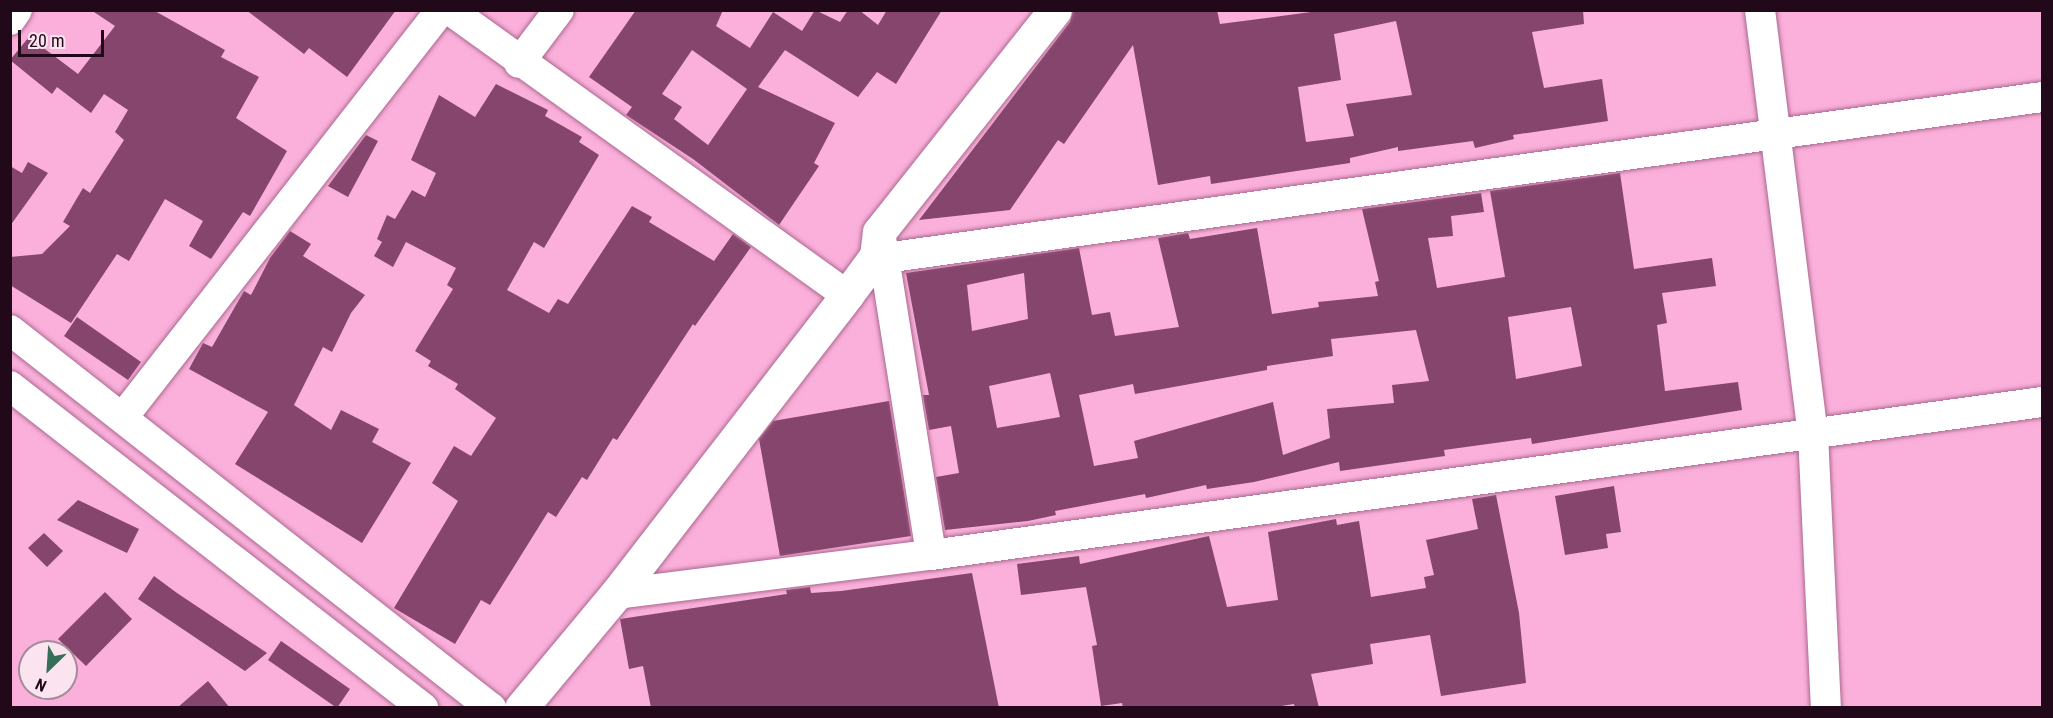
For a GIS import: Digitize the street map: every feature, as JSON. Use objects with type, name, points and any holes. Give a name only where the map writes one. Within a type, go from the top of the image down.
[{"type":"main road","points":[[521,708],[616,594],[846,295],[1055,10]]},
{"type":"street","points":[[10,20],[17,10]]},
{"type":"street","points":[[123,417],[441,10]]},
{"type":"street","points":[[450,10],[519,63],[846,295]]},
{"type":"street","points":[[519,63],[559,10]]},
{"type":"street","points":[[1760,10],[1813,434],[1826,708]]},
{"type":"street","points":[[931,555],[880,249],[1776,134],[2043,97]]},
{"type":"street","points":[[10,330],[491,708]]},
{"type":"street","points":[[10,386],[405,703]]},
{"type":"street","points":[[616,594],[931,555],[2043,402]]},
{"type":"building","points":[[91,10],[153,10],[225,50],[221,57],[259,77],[236,118],[287,151],[250,216],[243,212],[211,259],[189,246],[203,221],[165,199],[129,261],[117,254],[71,323],[10,285],[10,257],[42,254],[70,226],[63,222],[83,188],[90,193],[124,140],[115,132],[128,110],[104,94],[91,113],[57,87],[52,94],[10,60],[29,37],[78,74],[115,26]]},
{"type":"building","points":[[246,10],[396,10],[347,77],[309,48],[304,54]]},
{"type":"building","points":[[636,10],[723,10],[716,26],[750,48],[773,12],[802,31],[815,10],[840,22],[848,10],[859,10],[878,25],[887,10],[942,10],[896,84],[877,72],[858,97],[785,50],[758,87],[835,123],[814,163],[819,166],[779,225],[693,159],[626,115],[632,107],[589,77]],"holes":[[[692,50],[747,89],[708,145],[674,119],[682,107],[662,94]]]},
{"type":"building","points":[[1073,10],[1217,10],[1220,24],[1326,10],[1583,10],[1584,24],[1532,32],[1544,88],[1602,79],[1608,121],[1513,135],[1514,139],[1475,148],[1473,141],[1398,151],[1398,147],[1350,158],[1350,163],[1211,184],[1210,176],[1158,185],[1133,45],[1064,144],[1058,140],[1010,210],[919,220],[1070,22]],"holes":[[[1396,21],[1412,95],[1346,104],[1354,136],[1306,142],[1298,87],[1341,80],[1334,34]]]},
{"type":"building","points":[[496,84],[548,110],[545,116],[582,137],[579,142],[599,155],[544,248],[534,242],[507,290],[549,313],[558,299],[568,304],[632,206],[652,217],[649,222],[714,261],[733,234],[751,247],[695,326],[693,324],[617,440],[613,438],[587,480],[582,477],[556,517],[548,512],[490,605],[481,600],[455,644],[394,608],[458,501],[432,483],[454,446],[471,456],[496,418],[455,389],[458,384],[428,366],[431,361],[415,351],[453,289],[447,285],[456,268],[406,242],[393,267],[374,256],[382,242],[377,239],[387,215],[395,219],[412,190],[425,197],[436,173],[411,160],[439,95],[475,117]]},
{"type":"building","points":[[366,135],[378,141],[348,197],[328,186]]},
{"type":"building","points":[[28,162],[48,173],[10,226],[10,166],[22,173]]},
{"type":"building","points":[[1620,173],[1634,269],[1712,258],[1716,286],[1662,293],[1667,323],[1657,325],[1665,391],[1738,382],[1742,410],[1532,444],[1531,438],[1444,450],[1445,456],[1340,471],[1339,462],[1254,482],[1207,489],[1206,485],[1146,498],[1145,494],[1055,511],[1056,515],[1028,521],[945,530],[936,477],[959,473],[951,426],[929,430],[923,395],[929,395],[906,273],[1079,248],[1092,315],[1110,312],[1115,336],[1179,327],[1158,238],[1188,233],[1190,239],[1257,228],[1272,314],[1319,307],[1318,302],[1378,296],[1375,282],[1379,281],[1362,209],[1481,193],[1484,212],[1451,216],[1453,236],[1428,238],[1437,288],[1505,277],[1490,191]],"holes":[[[1024,273],[1028,319],[972,331],[967,285]],[[1571,307],[1582,366],[1516,379],[1508,317]],[[1416,330],[1429,381],[1392,385],[1394,403],[1327,409],[1330,438],[1283,455],[1273,402],[1134,441],[1138,458],[1094,466],[1079,395],[1133,384],[1135,394],[1267,370],[1267,366],[1333,356],[1331,339]],[[1050,373],[1060,417],[997,428],[989,386]]]},
{"type":"building","points":[[290,231],[311,244],[303,256],[365,295],[351,313],[332,352],[323,347],[294,405],[331,430],[341,410],[379,429],[372,442],[411,463],[362,543],[235,464],[268,412],[189,369],[203,343],[212,347],[244,291],[251,295],[270,258]]},
{"type":"building","points":[[77,317],[141,362],[128,380],[64,336]]},
{"type":"building","points":[[889,401],[911,536],[780,556],[759,439],[773,421]]},
{"type":"building","points":[[1614,486],[1621,532],[1606,534],[1608,548],[1565,555],[1555,496]]},
{"type":"building","points":[[1496,495],[1519,613],[1526,683],[1441,696],[1430,635],[1370,644],[1373,664],[1311,674],[1319,708],[1295,708],[1294,704],[1269,708],[1123,708],[1122,703],[1101,706],[1092,646],[1097,645],[1086,587],[1021,595],[1017,564],[1079,556],[1080,564],[1209,536],[1227,607],[1278,600],[1268,532],[1336,519],[1337,525],[1359,521],[1371,597],[1426,588],[1424,577],[1434,575],[1426,540],[1478,529],[1472,499]]},
{"type":"building","points":[[78,500],[139,529],[127,553],[57,520]]},
{"type":"building","points":[[44,533],[63,551],[47,567],[28,548]]},
{"type":"building","points":[[972,573],[999,708],[651,708],[643,666],[629,669],[620,619],[787,594],[786,590],[810,587],[811,593],[841,591]]},
{"type":"building","points":[[154,576],[267,653],[245,671],[138,599]]},
{"type":"building","points":[[105,592],[132,619],[86,666],[78,658],[78,640],[58,639]]},
{"type":"building","points":[[281,641],[350,689],[337,708],[268,660]]},
{"type":"building","points":[[208,681],[230,708],[177,708]]}]
